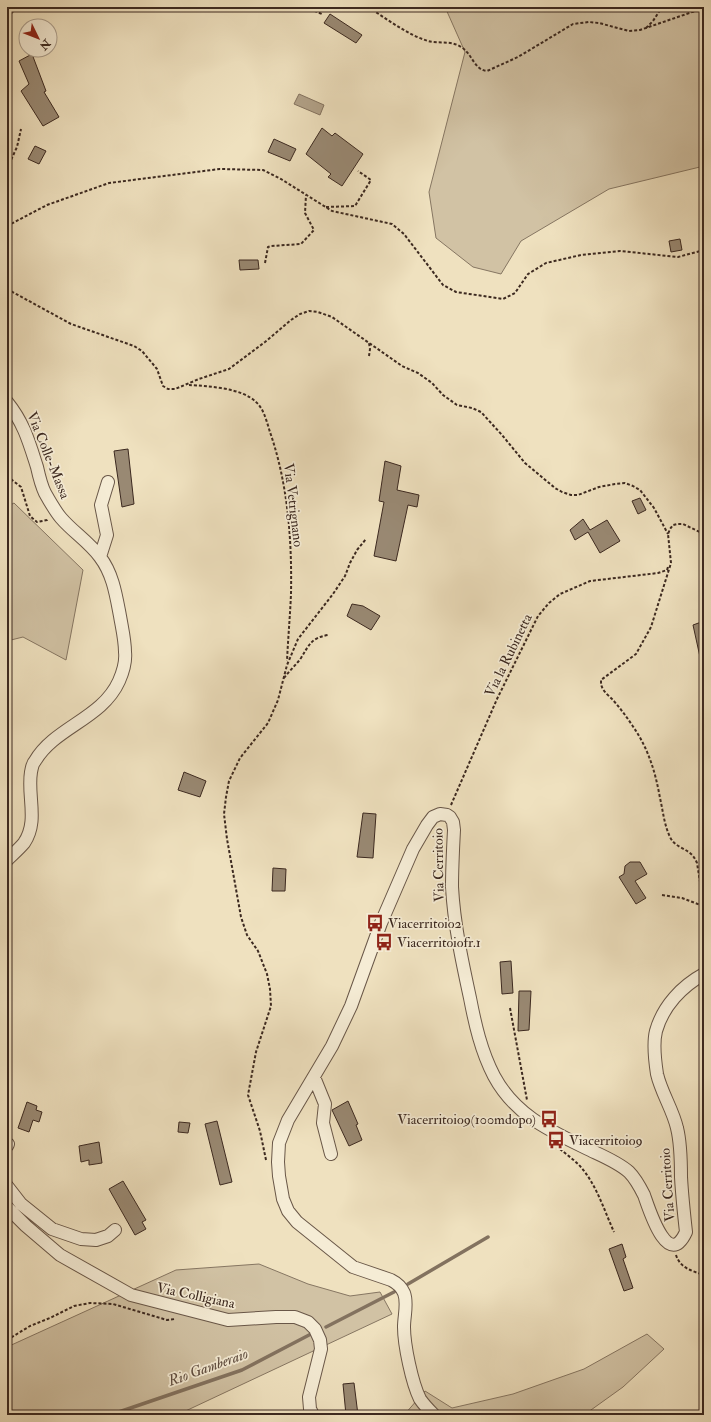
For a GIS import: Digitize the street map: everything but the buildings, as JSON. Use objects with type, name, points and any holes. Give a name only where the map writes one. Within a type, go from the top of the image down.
[{"type":"street","name":"Via Colle-Massa","points":[[7,402],[21,422],[44,490],[55,510],[100,557],[112,578],[124,634],[126,652],[124,666],[119,682],[101,706],[53,740],[39,754],[33,763],[30,779],[32,819],[24,843],[7,860]]},
{"type":"street","points":[[100,557],[106,535],[101,504],[108,482]]},
{"type":"street","name":"Via Cerritoio","points":[[434,1415],[427,1409],[420,1398],[410,1367],[404,1327],[404,1293],[397,1283],[360,1270],[345,1261],[297,1222],[288,1211],[283,1199],[278,1162],[279,1143],[288,1120],[332,1046],[351,1006],[381,923],[413,849],[427,825],[433,817],[440,814],[446,814],[453,822],[452,887],[457,932],[477,1032],[484,1054],[494,1076],[509,1098],[527,1116],[540,1125],[611,1160],[628,1172],[638,1183],[660,1233],[669,1244],[674,1244],[681,1241],[686,1232],[677,1128],[658,1074],[655,1050],[656,1032],[665,1010],[674,998],[695,979],[704,974]]},
{"type":"street","points":[[314,1077],[325,1104],[322,1124],[331,1154]]},
{"type":"street","points":[[7,1186],[13,1208],[52,1229],[81,1239],[96,1240],[108,1236],[115,1230]]},
{"type":"street","name":"Via Colligiana","points":[[13,1208],[26,1226],[60,1255],[132,1296],[228,1320],[295,1317],[308,1322],[316,1329],[320,1340],[321,1350],[309,1397],[310,1409],[313,1415]]},
{"type":"path","points":[[305,7],[322,14]]},
{"type":"path","points":[[368,7],[414,36],[428,41],[454,44],[461,47],[470,54],[478,68],[483,71],[487,71],[518,57],[573,24],[589,22],[629,31],[644,30],[704,8]]},
{"type":"path","points":[[644,30],[653,21],[662,7]]},
{"type":"path","points":[[7,162],[11,160],[17,148],[21,129]]},
{"type":"path","points":[[7,226],[47,204],[109,182],[220,169],[263,170],[332,211],[392,224],[404,234],[443,285],[456,292],[503,299],[515,293],[528,274],[546,264],[581,255],[620,251],[678,257],[704,250]]},
{"type":"path","points":[[325,207],[355,206],[371,180],[358,171]]},
{"type":"path","points":[[265,263],[268,247],[301,244],[314,230],[306,213],[306,195]]},
{"type":"path","points":[[7,289],[71,324],[134,346],[142,351],[150,360],[157,369],[163,386],[168,389],[175,389],[229,370],[300,314],[309,311],[318,312],[332,317],[402,366],[418,373],[457,405],[472,408],[481,412],[525,463],[554,488],[571,495],[578,495],[599,487],[625,483],[640,490],[654,508],[668,534],[671,563],[651,627],[645,641],[636,654],[613,673],[601,680],[601,684],[603,690],[614,701],[644,744],[653,764],[663,818],[670,838],[679,846],[690,852],[698,863],[704,906],[682,898],[662,895]]},
{"type":"path","points":[[369,342],[369,356]]},
{"type":"path","name":"Via Vetrignano","points":[[187,384],[217,387],[244,394],[256,402],[264,412],[281,469],[286,494],[289,522],[291,569],[287,665]]},
{"type":"path","points":[[7,476],[21,488],[30,516],[37,522],[47,520],[55,510]]},
{"type":"path","points":[[668,534],[673,525],[677,524],[683,524],[704,534]]},
{"type":"path","points":[[266,1160],[260,1131],[248,1095],[256,1052],[270,1006],[270,989],[267,974],[258,951],[247,935],[230,858],[224,814],[229,781],[240,758],[268,723],[278,700],[287,665],[298,639],[333,594],[345,576],[357,550],[366,539]]},
{"type":"path","name":"Via la Rubinetta","points":[[446,814],[497,699],[538,616],[549,602],[560,594],[590,581],[658,573],[666,570],[669,566]]},
{"type":"path","points":[[283,679],[300,659],[306,648],[317,637],[328,635]]},
{"type":"path","points":[[510,1008],[527,1101]]},
{"type":"path","points":[[560,1149],[579,1166],[587,1176],[594,1187],[614,1232]]},
{"type":"path","points":[[674,1244],[678,1260],[689,1270],[704,1275]]},
{"type":"path","points":[[7,1340],[30,1326],[74,1306],[90,1303],[113,1304],[167,1320],[175,1319]]},
{"type":"shaded area","points":[[445,7],[704,7],[704,166],[609,189],[521,241],[501,274],[473,267],[436,238],[429,192],[465,52]]},
{"type":"shaded area","points":[[299,94],[324,105],[320,115],[294,104]]},
{"type":"shaded area","points":[[14,503],[83,570],[66,660],[23,637],[7,641],[7,507]]},
{"type":"shaded area","points":[[259,1264],[308,1284],[350,1296],[380,1292],[392,1314],[177,1415],[7,1415],[7,1347],[176,1270]]},
{"type":"shaded area","points":[[647,1334],[664,1349],[623,1387],[584,1415],[404,1415],[425,1391],[452,1408],[513,1394],[584,1369]]},
{"type":"waterway","name":"Rio Gamberaio","points":[[408,1284],[488,1237]]},
{"type":"waterway","name":"Rio Gamberaio","points":[[326,1327],[394,1292]]},
{"type":"waterway","name":"Rio Gamberaio","points":[[110,1415],[242,1370],[311,1334]]},
{"type":"place","name":"Viacerritoio2","points":[[375,923]]},
{"type":"place","name":"Viacerritoiofr.1","points":[[384,942]]},
{"type":"place","name":"Viacerritoio9(100mdopo)","points":[[549,1119]]},
{"type":"place","name":"Viacerritoio9","points":[[556,1140]]}]
